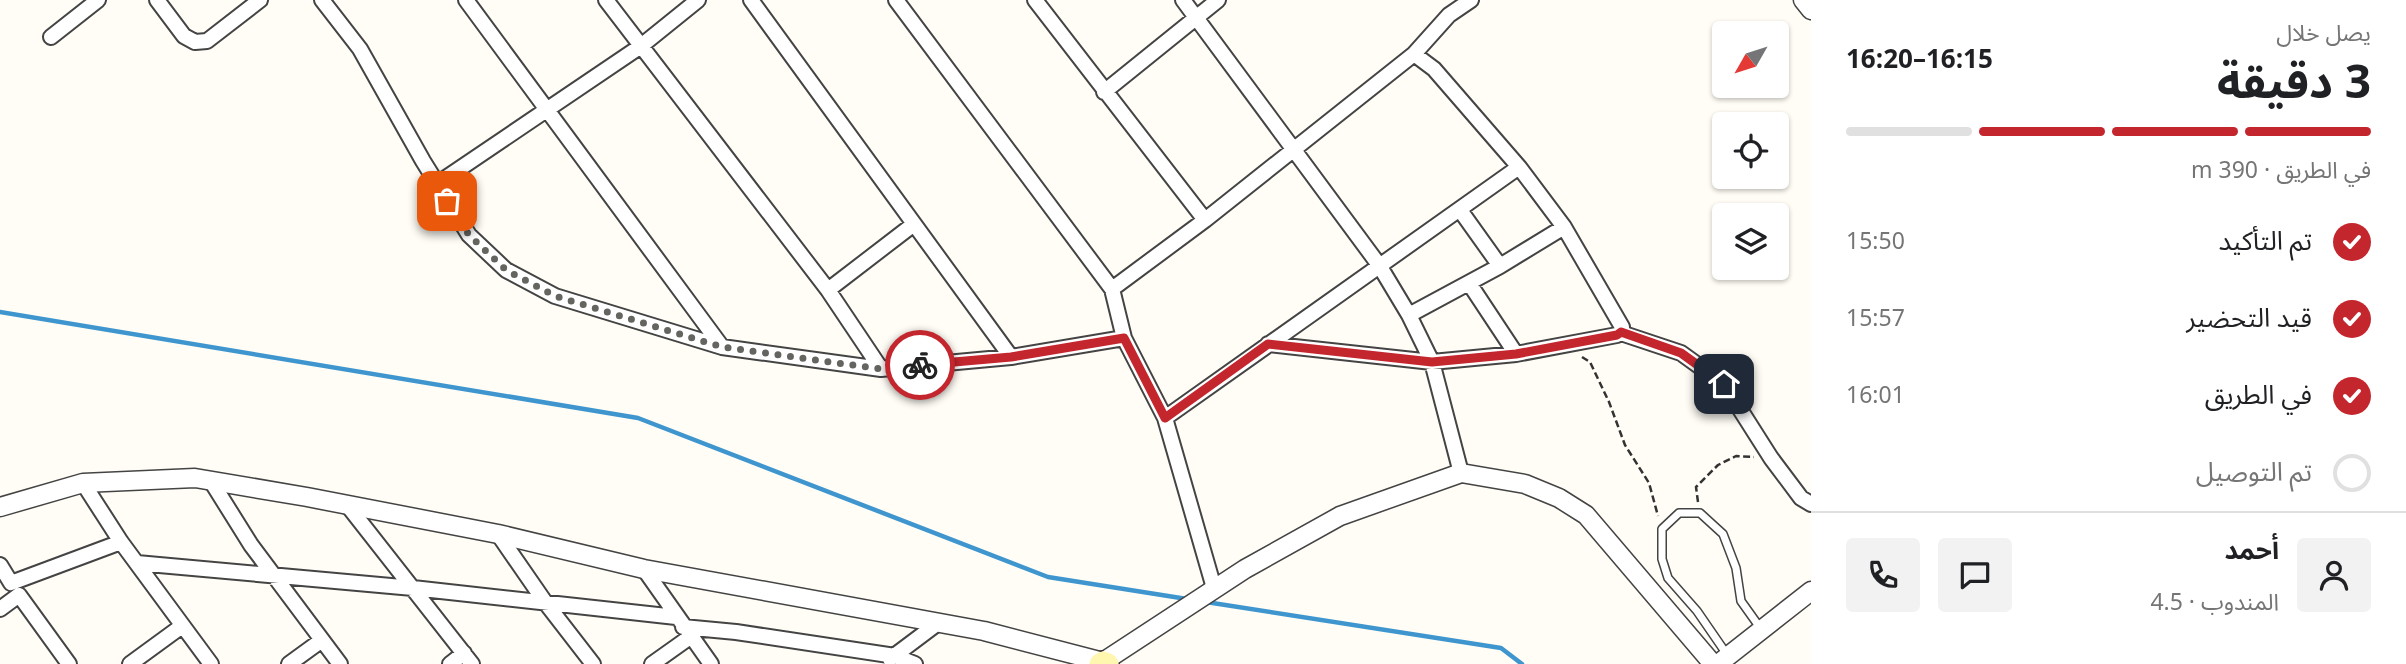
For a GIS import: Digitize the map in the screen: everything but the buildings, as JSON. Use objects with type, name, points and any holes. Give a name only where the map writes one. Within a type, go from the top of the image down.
[{"type":"street","points":[[51,37],[98,0]]},
{"type":"street","points":[[157,0],[184,36],[195,42],[207,41],[260,0]]},
{"type":"street","points":[[322,0],[360,49],[469,235],[506,270],[555,296],[722,347],[881,369],[1011,357],[1124,338]]},
{"type":"street","points":[[466,0],[722,347]]},
{"type":"street","points":[[607,0],[828,290],[881,369]]},
{"type":"street","points":[[437,184],[641,46],[698,0]]},
{"type":"street","points":[[751,0],[1011,357]]},
{"type":"street","points":[[896,0],[1112,289],[1124,338],[1165,418],[1214,588]]},
{"type":"street","points":[[1035,0],[1205,220]]},
{"type":"street","points":[[1183,0],[1379,265],[1409,315],[1432,362],[1461,473]]},
{"type":"street","points":[[1104,92],[1218,0]]},
{"type":"street","points":[[1112,289],[1205,220],[1414,54],[1449,15],[1471,0]]},
{"type":"street","points":[[1803,0],[1811,10]]},
{"type":"street","points":[[1414,54],[1434,69],[1519,167],[1564,227],[1622,327],[1621,332]]},
{"type":"street","points":[[1165,418],[1519,167]]},
{"type":"street","points":[[1460,210],[1500,266]]},
{"type":"street","points":[[828,290],[914,224]]},
{"type":"street","points":[[1409,315],[1500,266],[1564,227]]},
{"type":"street","points":[[1469,283],[1516,354]]},
{"type":"street","points":[[1268,344],[1432,362],[1516,354],[1617,335],[1621,332]]},
{"type":"street","points":[[1621,332],[1681,353],[1724,384],[1771,458],[1801,498],[1811,504]]},
{"type":"street","points":[[0,507],[83,483],[195,478],[498,534],[644,569],[984,631],[1103,663],[1214,588],[1340,516],[1461,473],[1525,484],[1559,498],[1586,515],[1719,661],[1811,591]]},
{"type":"street","points":[[211,481],[251,545],[340,664]]},
{"type":"street","points":[[83,483],[121,542],[211,664]]},
{"type":"street","points":[[348,506],[468,659],[450,664]]},
{"type":"street","points":[[498,534],[545,602],[593,664]]},
{"type":"street","points":[[0,609],[15,589],[121,542]]},
{"type":"street","points":[[138,563],[545,602],[915,664]]},
{"type":"street","points":[[0,565],[69,664]]},
{"type":"street","points":[[644,569],[711,664]]},
{"type":"street","points":[[889,660],[938,623]]},
{"type":"street","points":[[130,664],[183,626]]},
{"type":"street","points":[[652,664],[683,627]]},
{"type":"street","points":[[289,664],[322,640]]},
{"type":"lane","points":[[1719,661],[1696,611],[1668,578],[1662,559],[1662,529],[1679,513],[1699,513],[1723,534],[1736,568],[1741,601],[1761,630]]},
{"type":"path","points":[[1566,345],[1590,362],[1625,445],[1649,483],[1662,529]]},
{"type":"path","points":[[1699,513],[1696,487],[1718,465],[1736,456],[1771,458]]},
{"type":"waterway","points":[[0,312],[638,418],[1048,577],[1187,599]]},
{"type":"waterway","points":[[1206,602],[1501,648],[1522,664]]},
{"type":"way so far","points":[[447,201],[469,235],[506,270],[555,296],[722,347],[881,369],[920,365]]},
{"type":"route","points":[[920,365],[1011,357],[1124,338],[1165,418],[1268,344],[1432,362],[1516,354],[1617,335],[1621,332],[1681,353],[1724,384]]}]
